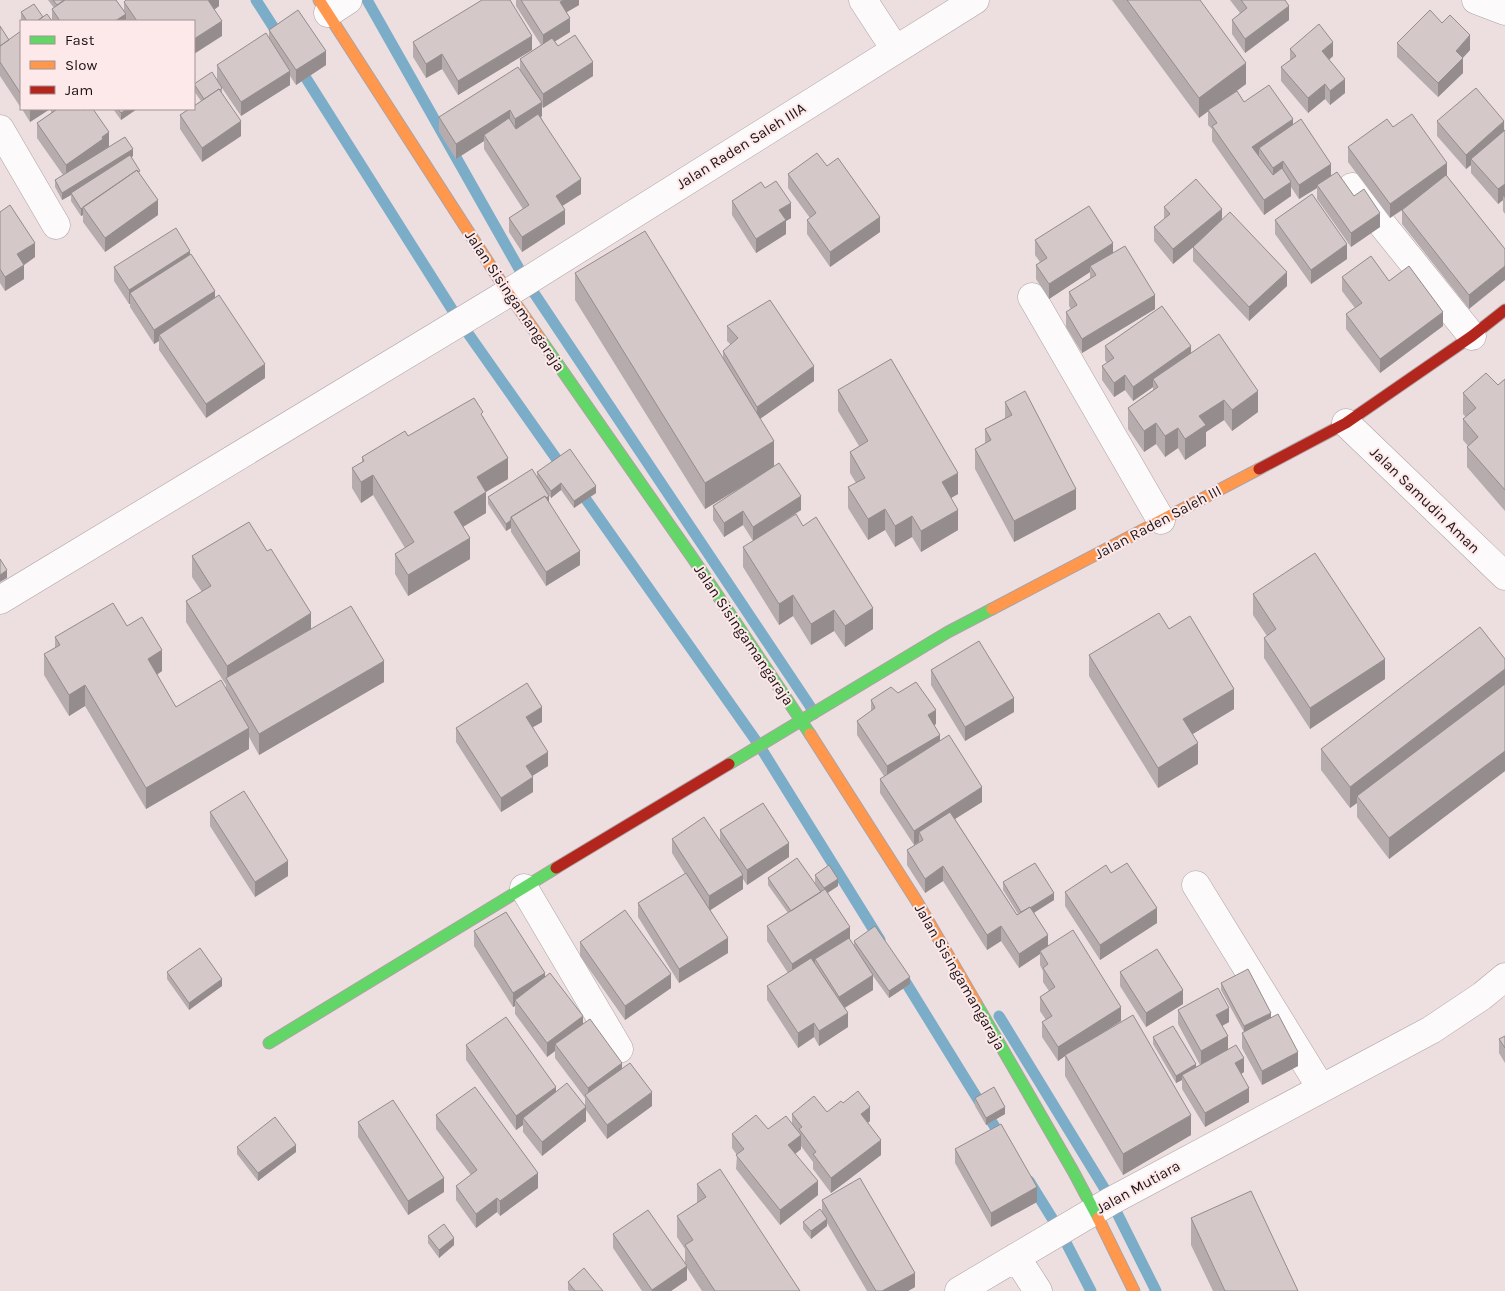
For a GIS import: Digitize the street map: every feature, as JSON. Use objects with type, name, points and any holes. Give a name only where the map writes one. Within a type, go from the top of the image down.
[{"type":"street","points":[[862,0],[895,49]]},
{"type":"street","name":"Jalan Raden Saleh IIIA","points":[[0,600],[508,293],[974,0]]},
{"type":"street","points":[[1476,0],[1505,11]]},
{"type":"street","name":"Jalan Sisingamangaraja","points":[[332,4],[508,293],[694,560],[801,720],[916,900],[1094,1211],[1134,1291]]},
{"type":"street","points":[[0,129],[56,225]]},
{"type":"street","points":[[1352,187],[1472,336]]},
{"type":"street","points":[[1032,297],[1161,520]]},
{"type":"street","name":"Jalan Raden Saleh III","points":[[269,1043],[948,632],[1346,424],[1472,336],[1505,310]]},
{"type":"street","name":"Jalan Samudin Aman","points":[[1346,424],[1505,576]]},
{"type":"street","points":[[1196,885],[1321,1088]]},
{"type":"street","points":[[524,888],[619,1049]]},
{"type":"street","name":"Jalan Mutiara","points":[[958,1291],[1094,1211],[1431,1030],[1482,996],[1505,977]]},
{"type":"street","points":[[1016,1257],[1038,1291]]},
{"type":"building","points":[[53,0],[64,0],[57,5]]},
{"type":"building","points":[[65,0],[116,0],[126,14],[117,20],[59,20],[52,9]]},
{"type":"building","points":[[126,0],[208,0],[222,21],[195,38],[195,20],[136,20],[124,2]]},
{"type":"building","points":[[482,0],[510,0],[532,36],[458,81],[442,54],[426,64],[413,42]]},
{"type":"building","points":[[521,0],[564,0],[560,2],[570,18],[543,35]]},
{"type":"building","points":[[1127,0],[1200,0],[1246,63],[1199,98]]},
{"type":"building","points":[[1241,0],[1285,0],[1289,6],[1245,39],[1232,20],[1247,8]]},
{"type":"building","points":[[34,4],[43,17],[38,20],[26,20],[21,12]]},
{"type":"building","points":[[298,10],[326,51],[296,70],[269,30]]},
{"type":"building","points":[[1430,10],[1442,23],[1450,15],[1470,35],[1456,51],[1463,58],[1438,83],[1397,43]]},
{"type":"building","points":[[47,14],[51,20],[38,20]]},
{"type":"building","points":[[1319,24],[1333,42],[1322,51],[1345,79],[1330,91],[1325,84],[1308,98],[1281,67],[1296,56],[1290,49]]},
{"type":"building","points":[[0,26],[9,40],[0,46]]},
{"type":"building","points":[[20,32],[20,92],[0,62],[0,46]]},
{"type":"building","points":[[266,33],[290,71],[241,102],[217,65]]},
{"type":"building","points":[[575,35],[593,62],[543,94],[520,59],[552,38],[558,46]]},
{"type":"building","points":[[518,67],[542,102],[515,119],[510,110],[456,144],[439,117]]},
{"type":"building","points":[[212,72],[222,88],[204,99],[195,83]]},
{"type":"building","points":[[1269,85],[1293,119],[1252,147],[1273,175],[1282,168],[1291,182],[1264,200],[1212,126],[1217,123],[1208,110],[1237,91],[1244,102]]},
{"type":"building","points":[[1476,88],[1504,121],[1466,155],[1437,121]]},
{"type":"building","points":[[219,89],[241,121],[202,148],[180,115],[188,110],[195,110],[195,105]]},
{"type":"building","points":[[56,110],[94,110],[109,132],[102,137],[103,139],[66,165],[37,123]]},
{"type":"building","points":[[538,114],[581,179],[556,196],[565,210],[522,237],[509,218],[529,205],[484,135],[509,118],[516,129]]},
{"type":"building","points":[[1412,114],[1447,163],[1390,204],[1348,147],[1387,119],[1393,127]]},
{"type":"building","points":[[1301,119],[1331,164],[1299,185],[1283,161],[1273,168],[1259,148]]},
{"type":"building","points":[[1505,130],[1505,184],[1498,189],[1471,159]]},
{"type":"building","points":[[125,137],[133,149],[62,193],[55,180]]},
{"type":"building","points":[[817,153],[827,166],[838,158],[880,217],[830,252],[807,220],[816,213],[788,174]]},
{"type":"building","points":[[130,155],[140,171],[138,172],[137,170],[81,209],[71,193]]},
{"type":"building","points":[[137,170],[158,200],[105,238],[83,207]]},
{"type":"building","points":[[1337,172],[1354,196],[1364,189],[1380,213],[1351,233],[1317,185]]},
{"type":"building","points":[[1446,175],[1505,249],[1505,266],[1469,295],[1402,210]]},
{"type":"building","points":[[1196,179],[1222,209],[1173,249],[1154,227],[1170,214],[1164,207]]},
{"type":"building","points":[[776,181],[791,203],[779,210],[786,220],[756,239],[732,201],[761,182],[765,188]]},
{"type":"building","points":[[1312,194],[1347,244],[1311,270],[1275,220]]},
{"type":"building","points":[[10,205],[35,243],[17,254],[24,265],[5,277],[0,269],[0,212]]},
{"type":"building","points":[[1089,206],[1113,243],[1049,284],[1036,265],[1047,258],[1035,240]]},
{"type":"building","points":[[1230,212],[1287,272],[1249,307],[1193,247]]},
{"type":"building","points":[[176,228],[190,251],[129,290],[114,267]]},
{"type":"building","points":[[645,231],[774,441],[705,483],[575,273]]},
{"type":"building","points":[[1125,246],[1155,295],[1082,339],[1066,312],[1077,305],[1069,292],[1096,275],[1090,266]]},
{"type":"building","points":[[191,254],[215,291],[154,330],[130,293]]},
{"type":"building","points":[[1371,256],[1389,281],[1409,266],[1443,312],[1380,359],[1346,314],[1362,303],[1342,277]]},
{"type":"building","points":[[219,295],[265,364],[206,404],[159,335]]},
{"type":"building","points":[[770,300],[814,366],[757,407],[723,351],[738,338],[727,326]]},
{"type":"building","points":[[1162,306],[1191,346],[1133,387],[1125,375],[1114,383],[1102,366],[1114,358],[1105,346]]},
{"type":"building","points":[[1219,334],[1258,391],[1232,410],[1224,400],[1199,416],[1206,425],[1185,439],[1178,428],[1165,436],[1156,423],[1144,431],[1128,408],[1158,387],[1153,379]]},
{"type":"building","points":[[891,359],[958,473],[942,482],[958,510],[921,531],[912,516],[895,526],[885,509],[868,519],[848,487],[865,478],[850,452],[868,441],[838,390]]},
{"type":"building","points":[[1486,373],[1498,385],[1505,379],[1505,490],[1467,447],[1478,437],[1463,419],[1476,408],[1463,393]]},
{"type":"building","points":[[1025,391],[1076,489],[1014,521],[975,449],[991,440],[985,429],[1012,415],[1005,402]]},
{"type":"building","points":[[474,398],[483,412],[481,414],[508,458],[477,477],[486,492],[454,512],[470,538],[408,575],[395,554],[414,542],[373,475],[361,482],[352,468],[364,461],[362,457],[405,431],[408,436]]},
{"type":"building","points":[[570,449],[596,486],[574,501],[561,483],[551,491],[537,472]]},
{"type":"building","points":[[779,463],[801,496],[753,527],[743,511],[724,523],[713,506]]},
{"type":"building","points":[[532,469],[549,496],[546,498],[545,496],[511,517],[511,520],[506,524],[488,497]]},
{"type":"building","points":[[545,496],[580,551],[546,572],[511,517]]},
{"type":"building","points":[[796,514],[803,526],[816,517],[873,608],[845,626],[834,610],[811,624],[793,595],[779,604],[743,547]]},
{"type":"building","points":[[249,522],[267,551],[271,549],[311,613],[227,666],[186,601],[211,586],[192,556]]},
{"type":"building","points":[[1315,553],[1385,659],[1310,708],[1264,638],[1276,629],[1253,594]]},
{"type":"building","points":[[0,559],[7,570],[0,575]]},
{"type":"building","points":[[113,603],[127,626],[142,617],[162,650],[148,659],[176,707],[221,680],[249,728],[146,788],[85,685],[69,695],[44,654],[60,645],[55,637]]},
{"type":"building","points":[[351,606],[384,661],[259,734],[226,678]]},
{"type":"building","points":[[1159,613],[1169,629],[1190,616],[1234,689],[1183,719],[1198,743],[1158,768],[1089,655]]},
{"type":"building","points":[[1480,627],[1505,659],[1505,669],[1350,787],[1321,749]]},
{"type":"building","points":[[979,641],[1014,698],[965,727],[931,670]]},
{"type":"building","points":[[916,682],[936,710],[928,715],[940,735],[887,766],[857,721],[875,708],[871,700],[891,687],[898,693]]},
{"type":"building","points":[[527,683],[542,707],[526,717],[548,752],[526,766],[533,777],[501,798],[456,728]]},
{"type":"building","points":[[1505,684],[1505,751],[1389,838],[1357,796]]},
{"type":"building","points":[[949,735],[982,787],[914,831],[880,779]]},
{"type":"building","points":[[244,791],[288,861],[255,882],[210,812]]},
{"type":"building","points":[[763,803],[789,843],[747,870],[720,830]]},
{"type":"building","points":[[950,812],[1017,915],[1030,907],[1048,935],[1019,954],[1001,926],[987,935],[943,866],[925,879],[907,850],[923,840],[919,832]]},
{"type":"building","points":[[704,817],[743,875],[709,896],[672,839]]},
{"type":"building","points":[[797,858],[821,892],[791,911],[768,878]]},
{"type":"building","points":[[1035,863],[1054,893],[1021,912],[1003,882]]},
{"type":"building","points":[[1127,863],[1157,908],[1100,945],[1065,892],[1106,865],[1111,873]]},
{"type":"building","points":[[829,865],[838,879],[824,888],[815,875]]},
{"type":"building","points":[[686,873],[728,938],[679,969],[638,903]]},
{"type":"building","points":[[825,889],[850,927],[792,964],[767,926]]},
{"type":"building","points":[[625,910],[671,974],[625,1006],[580,942]]},
{"type":"building","points":[[506,912],[545,973],[513,993],[474,931]]},
{"type":"building","points":[[875,926],[910,977],[889,991],[854,941]]},
{"type":"building","points":[[1073,930],[1121,1007],[1058,1047],[1042,1022],[1052,1016],[1040,997],[1055,987],[1043,968],[1048,964],[1040,951]]},
{"type":"building","points":[[849,938],[873,975],[839,997],[815,959]]},
{"type":"building","points":[[200,948],[222,979],[189,1003],[167,972]]},
{"type":"building","points":[[1157,949],[1183,990],[1146,1013],[1120,972]]},
{"type":"building","points":[[811,958],[848,1013],[819,1031],[814,1023],[798,1033],[767,986]]},
{"type":"building","points":[[1248,969],[1271,1013],[1244,1026],[1221,983]]},
{"type":"building","points":[[550,973],[583,1016],[547,1043],[515,1000]]},
{"type":"building","points":[[1218,988],[1229,1008],[1216,1015],[1228,1036],[1201,1051],[1178,1010]]},
{"type":"building","points":[[1278,1014],[1298,1052],[1262,1071],[1242,1033]]},
{"type":"building","points":[[1133,1015],[1191,1115],[1123,1154],[1065,1055]]},
{"type":"building","points":[[506,1017],[556,1087],[516,1116],[466,1045]]},
{"type":"building","points":[[590,1019],[622,1063],[588,1088],[555,1044]]},
{"type":"building","points":[[1173,1026],[1196,1064],[1176,1076],[1153,1037]]},
{"type":"building","points":[[1505,1036],[1505,1048],[1499,1039]]},
{"type":"building","points":[[1236,1045],[1244,1058],[1235,1063],[1249,1088],[1205,1113],[1182,1075]]},
{"type":"building","points":[[630,1063],[652,1092],[607,1125],[585,1095]]},
{"type":"building","points":[[567,1083],[586,1107],[542,1142],[523,1118]]},
{"type":"building","points":[[475,1087],[538,1173],[500,1201],[497,1198],[476,1214],[456,1186],[477,1170],[436,1115]]},
{"type":"building","points":[[994,1087],[1005,1107],[986,1118],[975,1098]]},
{"type":"building","points":[[858,1091],[870,1107],[861,1114],[881,1140],[831,1178],[813,1154],[816,1152],[799,1129],[802,1127],[792,1114],[814,1096],[827,1112],[841,1101],[843,1103]]},
{"type":"building","points":[[393,1100],[444,1178],[408,1201],[358,1122]]},
{"type":"building","points":[[756,1115],[768,1129],[786,1116],[801,1135],[788,1145],[818,1181],[780,1210],[736,1155],[744,1149],[732,1134]]},
{"type":"building","points":[[275,1117],[296,1145],[258,1173],[237,1147]]},
{"type":"building","points":[[1001,1124],[1037,1187],[991,1213],[955,1149]]},
{"type":"building","points":[[720,1169],[800,1291],[715,1291],[685,1245],[693,1240],[677,1216],[706,1197],[697,1184]]},
{"type":"building","points":[[860,1178],[915,1273],[882,1291],[876,1291],[822,1200]]},
{"type":"building","points":[[1251,1191],[1298,1291],[1225,1291],[1191,1218]]},
{"type":"building","points":[[820,1209],[827,1219],[811,1231],[803,1222]]},
{"type":"building","points":[[648,1210],[687,1266],[652,1290],[613,1234]]},
{"type":"building","points":[[444,1224],[454,1238],[439,1250],[428,1236]]},
{"type":"building","points":[[584,1268],[603,1291],[575,1291],[568,1282]]},
{"type":"waterway","points":[[256,0],[281,39]]},
{"type":"waterway","points":[[367,0],[526,281],[814,714]]},
{"type":"waterway","points":[[299,67],[460,322],[565,471]]},
{"type":"waterway","points":[[578,488],[759,745],[880,940]]},
{"type":"waterway","points":[[900,973],[1003,1140]]},
{"type":"waterway","points":[[999,1016],[1106,1191],[1156,1291]]},
{"type":"waterway","points":[[1029,1181],[1060,1231],[1091,1291]]},
{"type":"traffic: fast","points":[[541,340],[694,560],[810,734]]},
{"type":"traffic: fast","points":[[729,764],[948,632],[992,609]]},
{"type":"traffic: fast","points":[[269,1043],[556,868]]},
{"type":"traffic: fast","points":[[976,1003],[1098,1218]]},
{"type":"traffic: slow","points":[[319,0],[508,293],[541,340]]},
{"type":"traffic: slow","points":[[992,609],[1259,469]]},
{"type":"traffic: slow","points":[[810,734],[916,900],[976,1003]]},
{"type":"traffic: slow","points":[[1098,1218],[1134,1291]]},
{"type":"traffic: jam","points":[[1259,469],[1346,423],[1472,336],[1505,310]]},
{"type":"traffic: jam","points":[[556,868],[729,764]]}]
